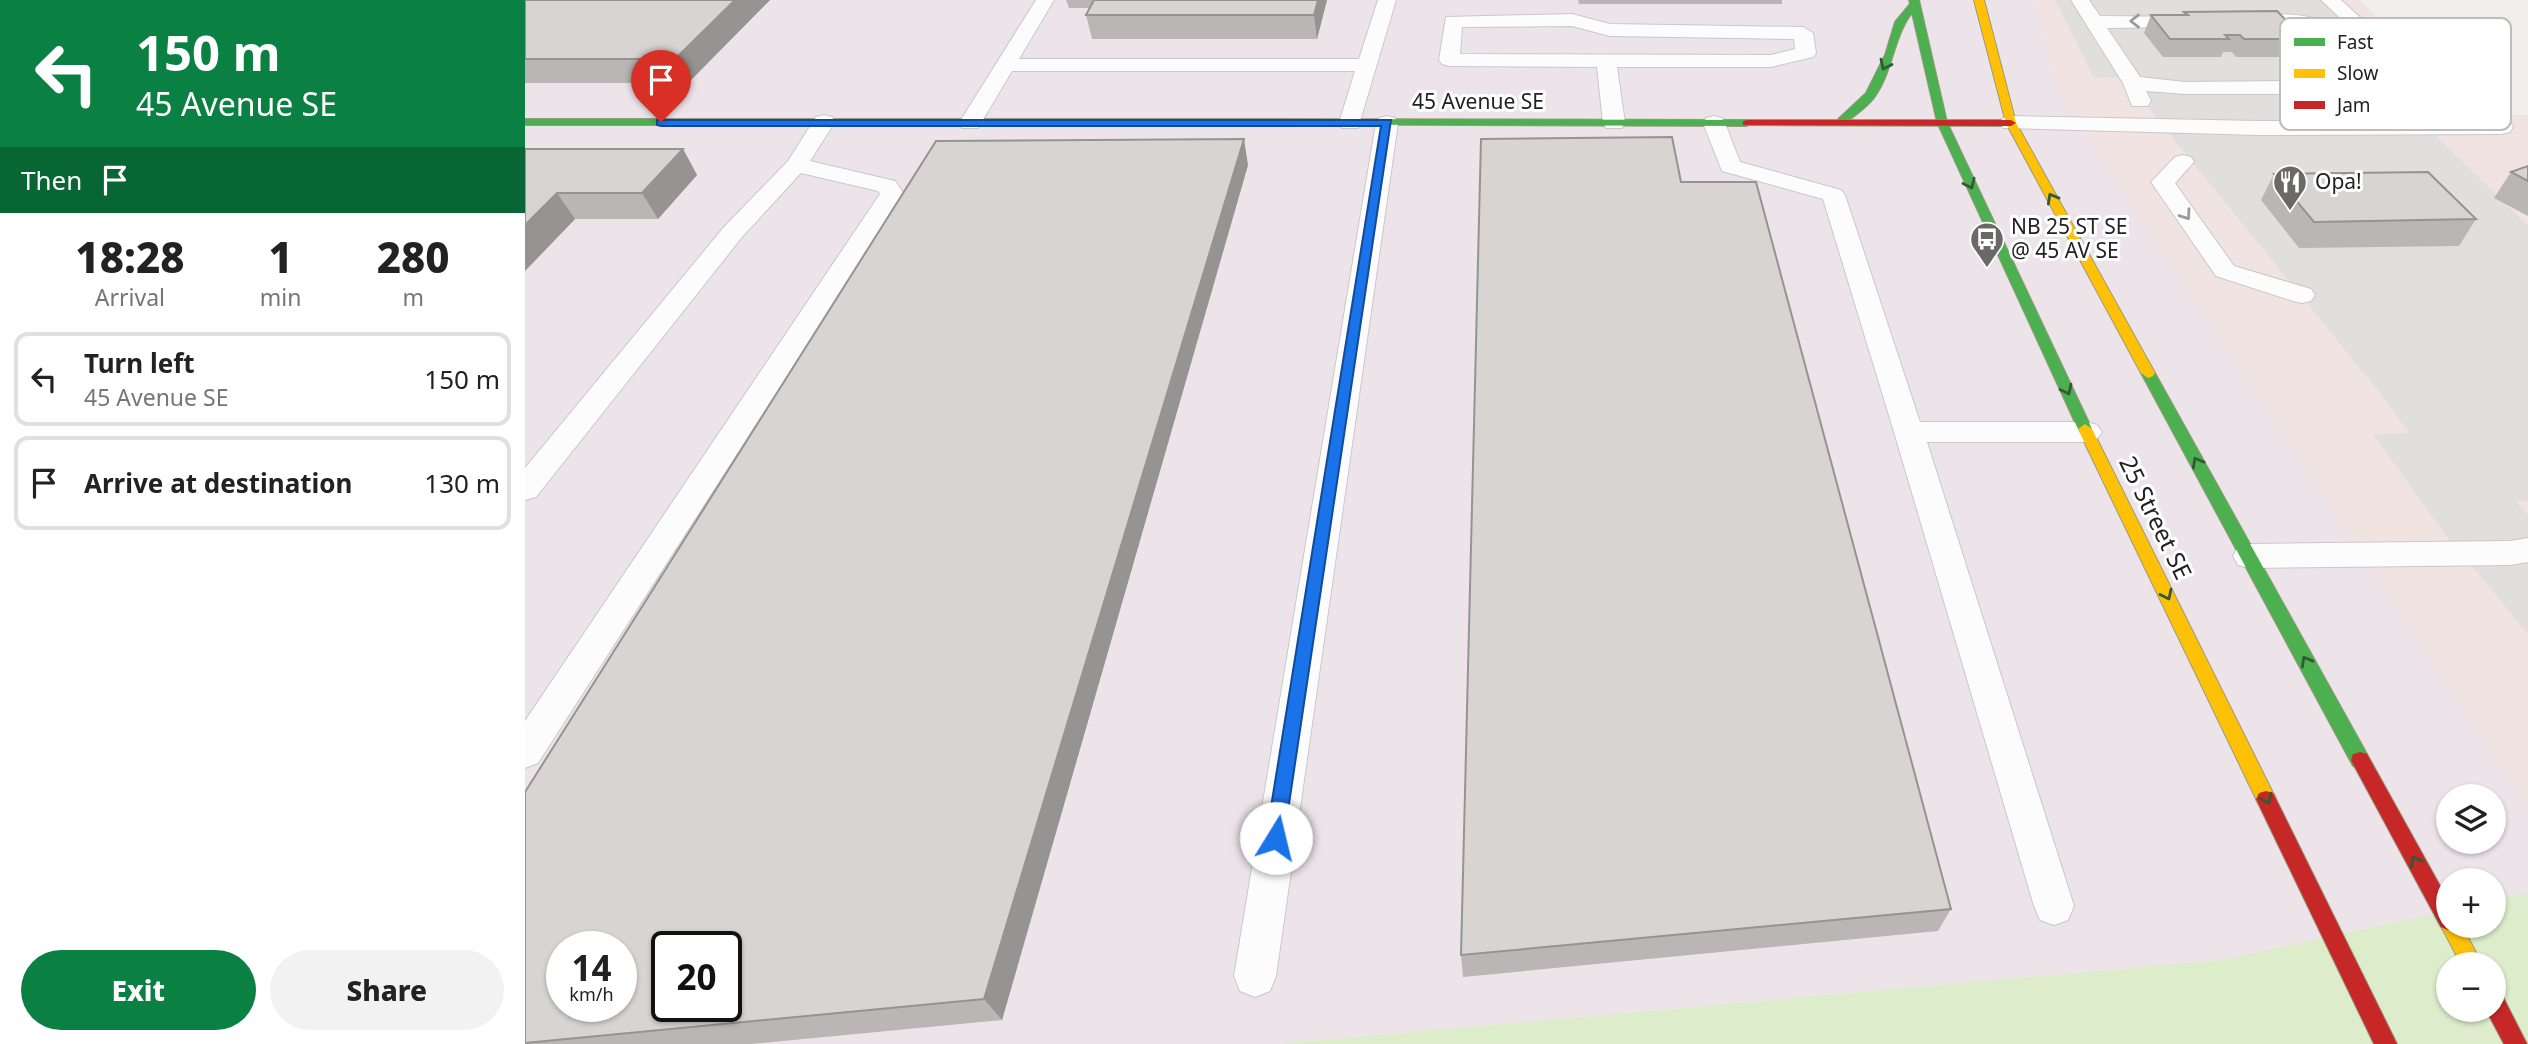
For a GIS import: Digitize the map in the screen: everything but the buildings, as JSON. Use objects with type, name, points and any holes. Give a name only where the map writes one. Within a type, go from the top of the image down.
[{"type":"street","points":[[1979,0],[2011,123],[2436,898]]},
{"type":"street","points":[[1839,123],[1871,95],[1891,55],[1900,22],[1914,3]]},
{"type":"street","name":"25 Street SE","points":[[1914,3],[1942,122],[2087,432],[2386,1044]]},
{"type":"street","name":"45 Avenue SE","points":[[525,122],[2011,123]]},
{"type":"street","points":[[2504,1022],[2516,1044]]},
{"type":"lane","points":[[970,123],[1045,0]]},
{"type":"lane","points":[[1350,123],[1387,0]]},
{"type":"lane","points":[[2080,0],[2133,83],[2150,124]]},
{"type":"lane","points":[[2330,0],[2350,18]]},
{"type":"lane","points":[[1572,20],[1610,30],[1803,33],[1806,53],[1771,61],[1606,61],[1449,60],[1453,21],[1572,20]]},
{"type":"lane","points":[[2094,22],[2280,21]]},
{"type":"lane","points":[[1606,61],[1614,123]]},
{"type":"lane","points":[[1005,65],[1367,65]]},
{"type":"lane","points":[[2133,83],[2185,88],[2280,88]]},
{"type":"lane","points":[[525,489],[733,232],[796,165],[824,122]]},
{"type":"lane","points":[[1255,976],[1387,123]]},
{"type":"lane","points":[[1714,123],[1730,166],[1833,195],[1909,432],[2054,906]]},
{"type":"lane","points":[[2011,123],[2280,128]]},
{"type":"lane","points":[[2183,162],[2163,182],[2225,271],[2302,295]]},
{"type":"lane","points":[[525,752],[892,194],[887,186],[796,165]]},
{"type":"lane","points":[[1909,432],[2087,432]]},
{"type":"lane","points":[[2249,556],[2522,553]]},
{"type":"shaded area","points":[[525,0],[2035,0],[2057,91],[2528,809],[2528,893],[2506,898],[2506,868],[2436,868],[2436,914],[2220,960],[1276,1044],[525,1044]]},
{"type":"shaded area","points":[[2035,0],[2360,0],[2377,18],[2280,18],[2280,130],[2511,130],[2511,114],[2528,115],[2528,809],[2057,91]]},
{"type":"shaded area","points":[[2055,0],[2332,0],[2351,18],[2280,18],[2280,130],[2431,130],[2528,226],[2528,501],[2516,502],[2528,515],[2528,548],[2459,554],[2373,434],[2409,433],[2376,388],[2154,115],[2129,77],[2094,78]]},
{"type":"shaded area","points":[[2528,550],[2528,634],[2467,560]]},
{"type":"green space","points":[[2528,893],[2528,1044],[1276,1044],[2220,960],[2436,914],[2436,938],[2506,938],[2506,898]]},
{"type":"traffic: fast","points":[[1914,0],[1942,122],[2085,429]]},
{"type":"traffic: fast","points":[[1839,123],[1871,95],[1890,55],[1900,22],[1914,5]]},
{"type":"traffic: fast","points":[[525,122],[795,122]]},
{"type":"traffic: fast","points":[[1217,122],[1747,123]]},
{"type":"traffic: fast","points":[[2148,373],[2360,760]]},
{"type":"traffic: slow","points":[[1979,0],[2011,123],[2148,373]]},
{"type":"traffic: slow","points":[[795,122],[1217,122]]},
{"type":"traffic: slow","points":[[2085,429],[2266,799]]},
{"type":"traffic: slow","points":[[2458,938],[2465,952]]},
{"type":"traffic: jam","points":[[1747,123],[2011,123]]},
{"type":"traffic: jam","points":[[2360,760],[2436,898]]},
{"type":"traffic: jam","points":[[2266,799],[2386,1044]]},
{"type":"traffic: jam","points":[[2504,1022],[2516,1044]]},
{"type":"place","name":"Opa!","points":[[2290,212]]},
{"type":"place","name":"NB 25 ST SE @ 45 AV SE","points":[[1987,269]]},
{"type":"route","points":[[661,122],[1387,123],[1276,838]]}]
